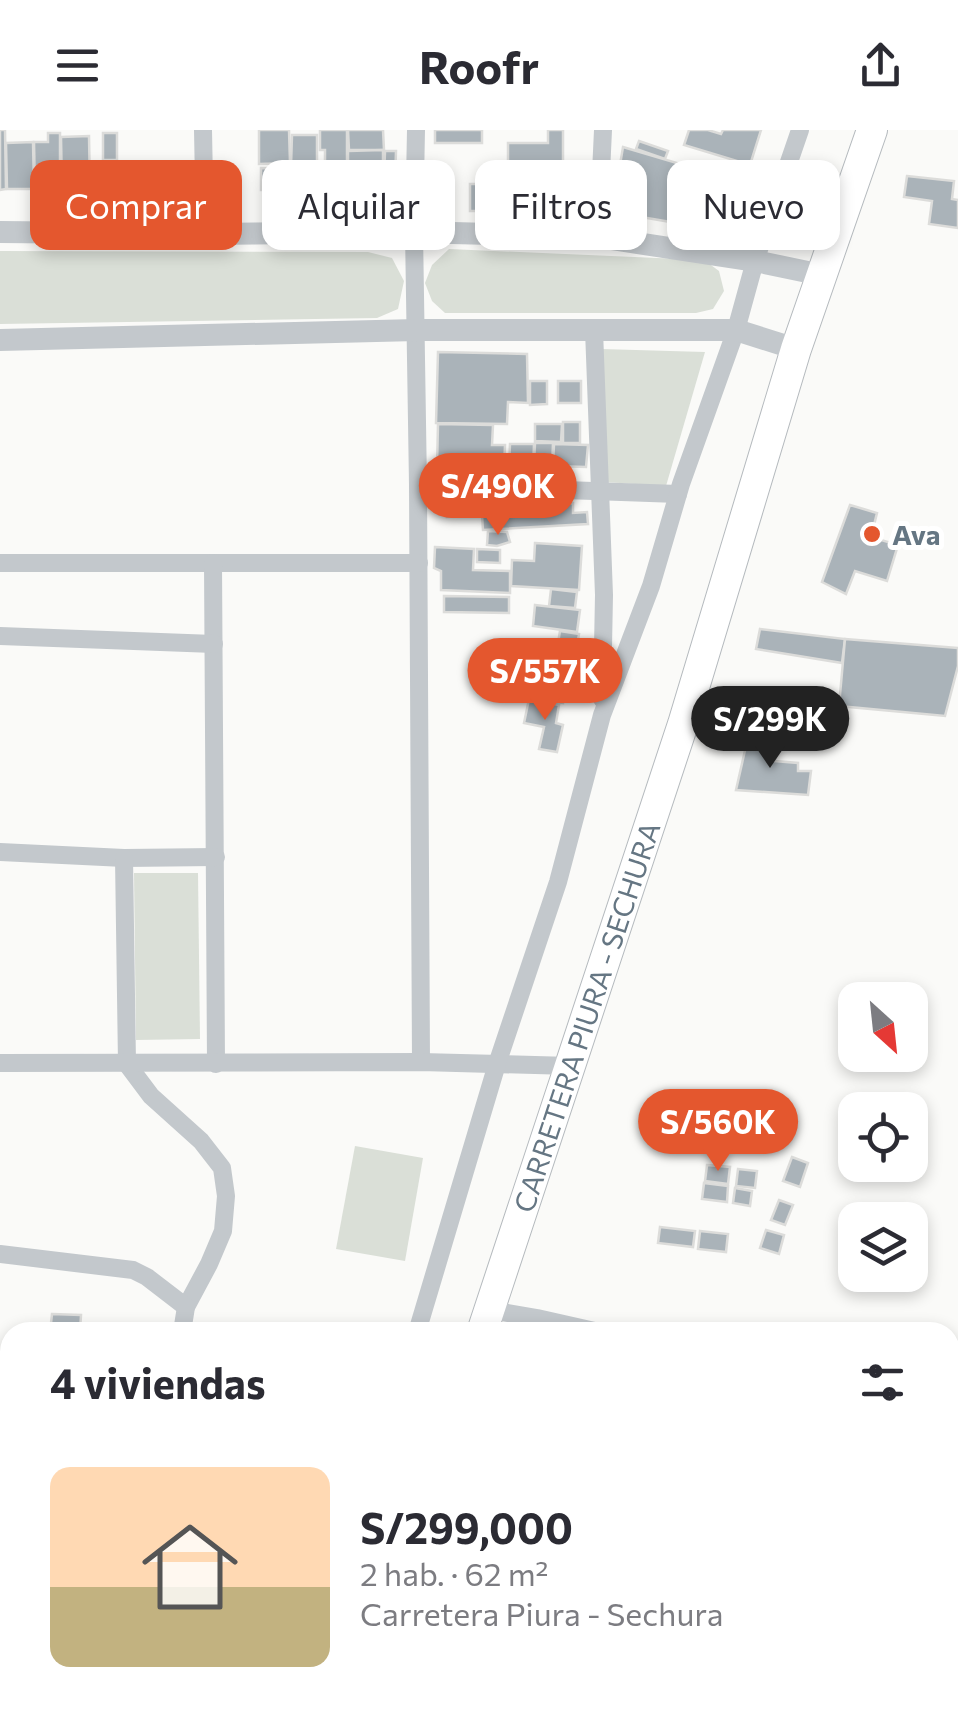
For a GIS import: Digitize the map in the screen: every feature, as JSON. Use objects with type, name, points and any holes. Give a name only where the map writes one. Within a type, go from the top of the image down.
[{"type":"main road","name":"CARRETERA PIURA - SECHURA","points":[[486,1321],[682,724],[796,349],[872,130]]},
{"type":"street","points":[[203,130],[204,160]]},
{"type":"street","points":[[415,160],[416,130]]},
{"type":"street","points":[[602,160],[603,130]]},
{"type":"street","points":[[420,1322],[558,882],[602,716],[651,586],[800,130]]},
{"type":"street","points":[[0,232],[30,232]]},
{"type":"street","points":[[647,244],[822,276]]},
{"type":"street","points":[[415,250],[421,1062]]},
{"type":"street","points":[[0,340],[417,330],[736,330],[796,349]]},
{"type":"street","points":[[594,330],[604,595],[602,716]]},
{"type":"street","points":[[418,485],[678,494]]},
{"type":"street","points":[[0,563],[419,563]]},
{"type":"street","points":[[213,563],[216,1064]]},
{"type":"street","points":[[0,636],[214,644]]},
{"type":"street","points":[[0,852],[124,858],[216,857]]},
{"type":"street","points":[[124,858],[127,1064],[151,1096],[201,1141],[222,1168],[226,1196],[223,1232],[186,1307],[184,1322]]},
{"type":"street","points":[[0,1063],[421,1062],[571,1066]]},
{"type":"street","points":[[0,1254],[133,1270],[186,1307]]},
{"type":"street","points":[[486,1321],[537,1318],[555,1322]]},
{"type":"shaded area","points":[[455,249],[704,260],[719,271],[724,291],[713,309],[696,313],[445,313],[432,301],[425,283],[432,265],[448,250]]},
{"type":"shaded area","points":[[0,251],[368,252],[392,258],[404,281],[398,309],[377,318],[0,324]]},
{"type":"shaded area","points":[[601,349],[705,352],[666,486],[605,482]]},
{"type":"shaded area","points":[[134,873],[198,873],[200,1039],[136,1040]]},
{"type":"shaded area","points":[[355,1146],[423,1158],[405,1261],[336,1249]]},
{"type":"building","points":[[0,130],[5,130],[6,189],[0,190]]},
{"type":"building","points":[[259,130],[289,130],[290,160],[262,160],[259,164]]},
{"type":"building","points":[[320,130],[347,130],[347,160],[325,160],[325,150],[320,150]]},
{"type":"building","points":[[348,130],[383,130],[384,150],[349,150]]},
{"type":"building","points":[[435,130],[482,130],[482,143],[435,143]]},
{"type":"building","points":[[548,130],[563,130],[563,160],[508,160],[508,143],[548,143]]},
{"type":"building","points":[[689,130],[721,134],[723,130],[761,130],[752,160],[734,160],[684,145]]},
{"type":"building","points":[[48,133],[60,133],[60,160],[34,160],[34,142],[48,142]]},
{"type":"building","points":[[103,133],[117,133],[117,160],[103,160]]},
{"type":"building","points":[[292,135],[317,135],[317,160],[291,160]]},
{"type":"building","points":[[89,136],[89,160],[61,160],[61,137]]},
{"type":"building","points":[[639,141],[668,151],[665,159],[636,149]]},
{"type":"building","points":[[33,142],[30,189],[7,189],[6,143]]},
{"type":"building","points":[[623,147],[667,160],[667,221],[647,218],[647,160],[621,160]]},
{"type":"building","points":[[383,150],[383,160],[348,160],[348,151]]},
{"type":"building","points":[[385,151],[396,151],[396,160],[385,160]]},
{"type":"building","points":[[907,176],[954,181],[952,199],[958,200],[958,228],[929,224],[932,201],[904,197]]},
{"type":"building","points":[[470,184],[475,184],[475,211],[470,211]]},
{"type":"building","points":[[438,352],[527,354],[528,403],[508,402],[507,424],[436,423]]},
{"type":"building","points":[[530,381],[547,381],[547,404],[530,405]]},
{"type":"building","points":[[558,381],[581,381],[581,403],[558,403]]},
{"type":"building","points":[[563,422],[580,422],[580,443],[563,443]]},
{"type":"building","points":[[438,424],[493,425],[492,445],[505,445],[504,468],[437,467]]},
{"type":"building","points":[[535,424],[562,424],[561,442],[535,441]]},
{"type":"building","points":[[535,443],[553,443],[552,466],[534,465]]},
{"type":"building","points":[[510,444],[534,444],[533,468],[509,467]]},
{"type":"building","points":[[554,444],[588,445],[586,467],[553,466]]},
{"type":"building","points":[[516,499],[517,512],[524,512],[524,505],[573,503],[573,513],[587,512],[588,524],[483,530],[482,515],[447,517],[447,503]]},
{"type":"building","points":[[850,505],[877,513],[871,537],[898,545],[887,581],[855,571],[846,594],[822,582]]},
{"type":"building","points":[[488,531],[507,532],[510,542],[487,545]]},
{"type":"building","points":[[535,543],[582,546],[579,590],[511,586],[512,560],[534,561]]},
{"type":"building","points":[[435,547],[474,549],[473,570],[510,571],[510,593],[441,590],[441,571],[434,568]]},
{"type":"building","points":[[477,549],[500,550],[500,563],[477,562]]},
{"type":"building","points":[[551,589],[577,592],[575,608],[549,606]]},
{"type":"building","points":[[444,596],[509,597],[509,613],[444,612]]},
{"type":"building","points":[[535,605],[580,610],[577,632],[533,626]]},
{"type":"building","points":[[760,629],[845,639],[842,663],[756,649]]},
{"type":"building","points":[[560,631],[579,634],[576,652],[557,649]]},
{"type":"building","points":[[845,639],[958,648],[958,666],[945,716],[839,706]]},
{"type":"building","points":[[541,647],[576,653],[573,674],[537,667]]},
{"type":"building","points":[[542,670],[571,674],[570,684],[540,681]]},
{"type":"building","points":[[546,683],[565,686],[563,703],[543,700]]},
{"type":"building","points":[[529,699],[559,705],[556,723],[563,725],[557,752],[539,749],[544,727],[524,723]]},
{"type":"building","points":[[748,737],[776,738],[775,761],[798,763],[798,771],[811,771],[808,795],[736,790]]},
{"type":"building","points":[[643,1109],[774,1122],[772,1141],[641,1128]]},
{"type":"building","points":[[792,1157],[808,1163],[800,1187],[783,1181]]},
{"type":"building","points":[[707,1165],[730,1167],[728,1184],[705,1181]]},
{"type":"building","points":[[738,1169],[757,1171],[755,1188],[736,1186]]},
{"type":"building","points":[[704,1183],[728,1186],[727,1202],[702,1199]]},
{"type":"building","points":[[735,1188],[752,1191],[750,1206],[733,1203]]},
{"type":"building","points":[[779,1200],[793,1205],[785,1225],[771,1220]]},
{"type":"building","points":[[660,1227],[695,1231],[693,1247],[658,1243]]},
{"type":"building","points":[[766,1230],[784,1235],[779,1254],[760,1248]]},
{"type":"building","points":[[700,1231],[728,1234],[726,1252],[698,1249]]},
{"type":"building","points":[[52,1314],[81,1315],[81,1322],[51,1322]]},
{"type":"place","name":"Ava","points":[[872,534]]}]
